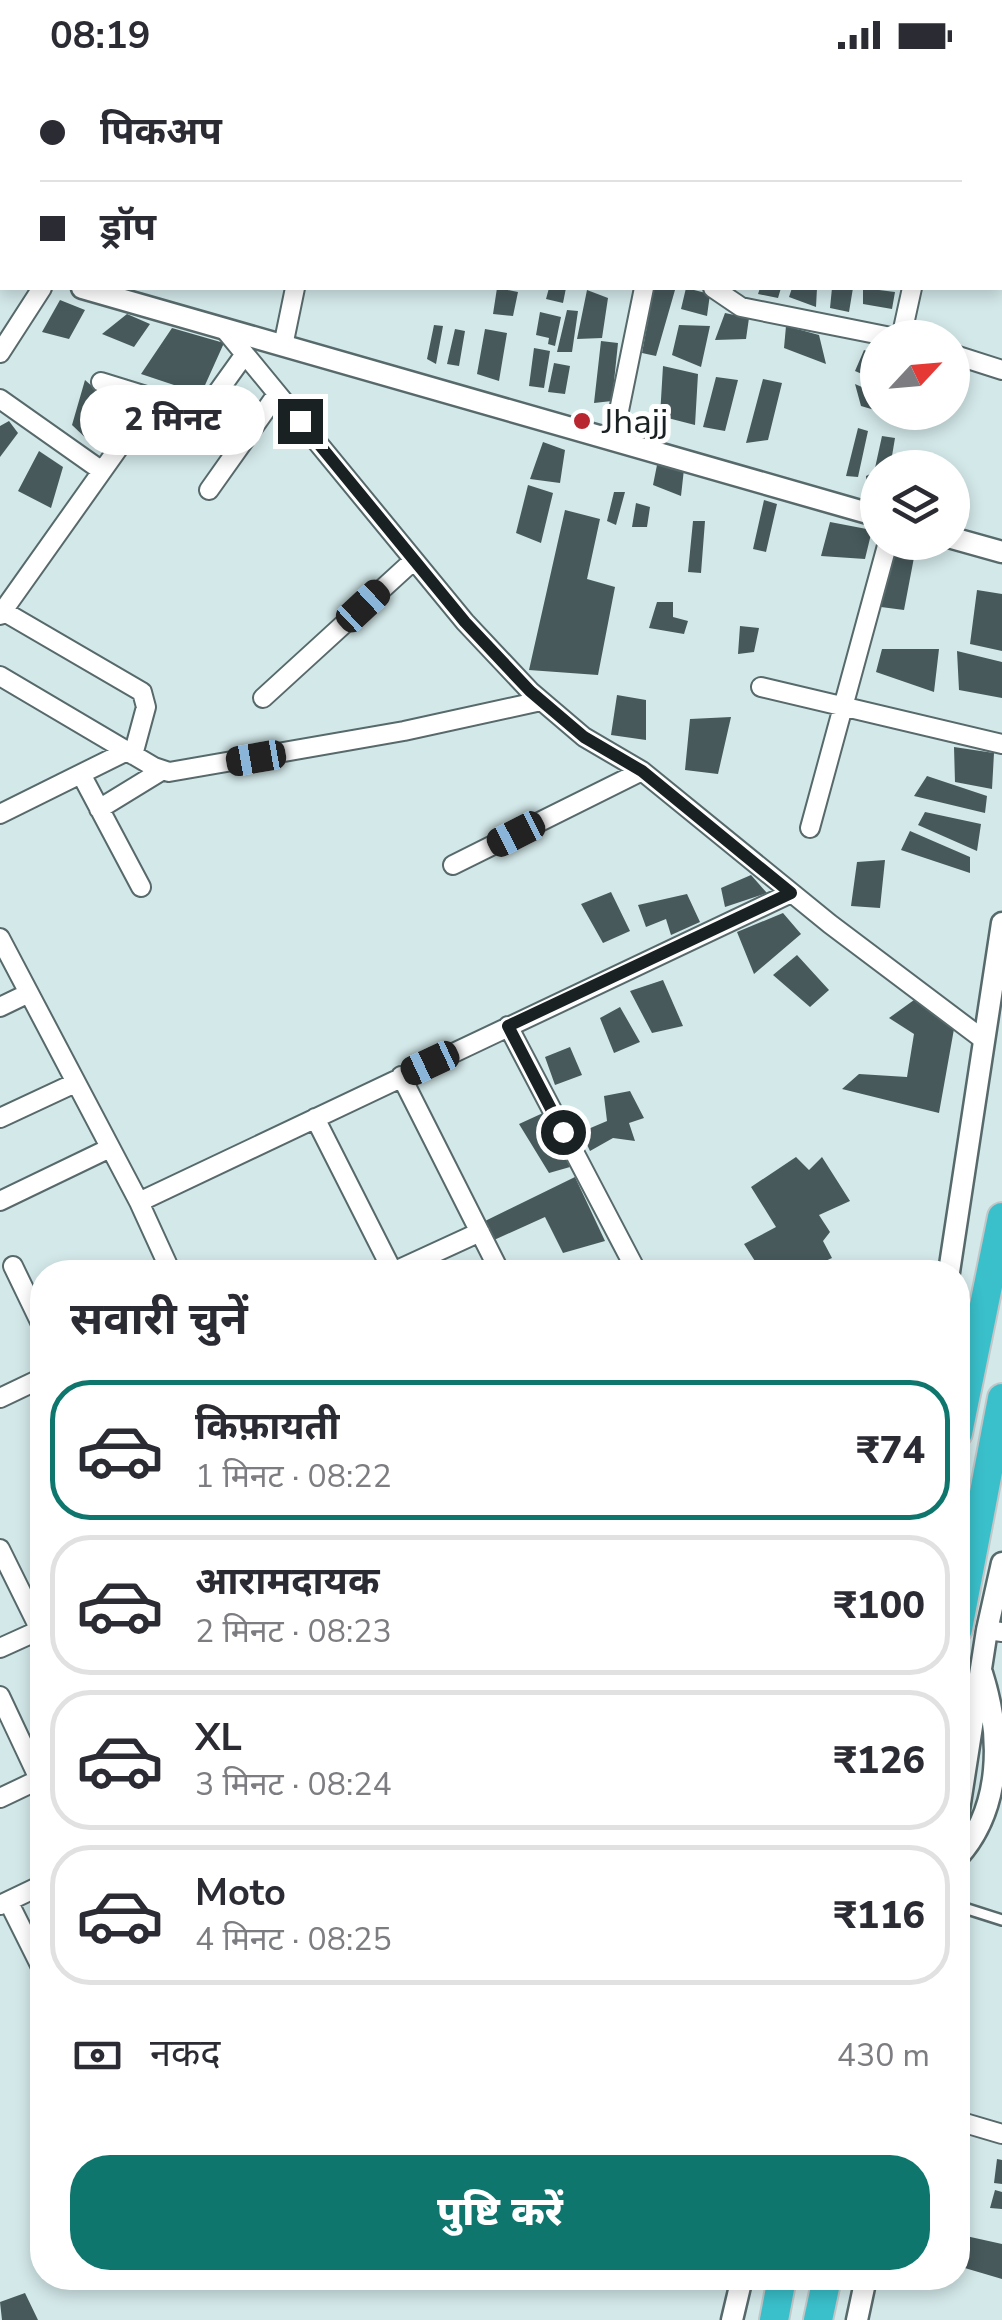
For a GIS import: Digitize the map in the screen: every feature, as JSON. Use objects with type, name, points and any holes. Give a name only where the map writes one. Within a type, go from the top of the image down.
[{"type":"highway","points":[[970,1375],[1002,1217]]},
{"type":"highway","points":[[970,1566],[1002,1398]]},
{"type":"highway","points":[[774,2320],[780,2290]]},
{"type":"highway","points":[[818,2320],[824,2290]]},
{"type":"street","points":[[0,353],[41,290]]},
{"type":"street","points":[[89,290],[860,511]]},
{"type":"street","points":[[282,346],[295,290]]},
{"type":"street","points":[[613,440],[644,290]]},
{"type":"street","points":[[716,290],[741,307],[860,330]]},
{"type":"street","points":[[903,320],[911,290]]},
{"type":"street","points":[[226,330],[489,649],[541,701],[584,737],[642,771],[791,893],[984,1040]]},
{"type":"street","points":[[101,382],[198,412],[245,354]]},
{"type":"street","points":[[970,360],[1002,370]]},
{"type":"street","points":[[208,490],[278,394]]},
{"type":"street","points":[[0,814],[130,753],[146,707],[142,692],[2,613],[154,398]]},
{"type":"street","points":[[0,400],[102,470]]},
{"type":"street","points":[[970,543],[1002,552]]},
{"type":"street","points":[[263,698],[414,560]]},
{"type":"street","points":[[810,828],[883,560]]},
{"type":"street","points":[[0,676],[161,771],[181,772],[541,701]]},
{"type":"street","points":[[760,687],[1002,744]]},
{"type":"street","points":[[99,808],[161,771]]},
{"type":"street","points":[[453,865],[642,771]]},
{"type":"street","points":[[80,774],[141,887]]},
{"type":"street","points":[[138,1202],[791,893]]},
{"type":"street","points":[[951,1260],[1002,923]]},
{"type":"street","points":[[0,938],[165,1260]]},
{"type":"street","points":[[0,1008],[29,993]]},
{"type":"street","points":[[508,1026],[630,1260]]},
{"type":"street","points":[[402,1076],[494,1260]]},
{"type":"street","points":[[0,1118],[76,1082]]},
{"type":"street","points":[[315,1118],[387,1260]]},
{"type":"street","points":[[0,1201],[110,1148]]},
{"type":"street","points":[[419,1260],[480,1232]]},
{"type":"street","points":[[13,1266],[30,1301]]},
{"type":"street","points":[[0,1398],[30,1384]]},
{"type":"street","points":[[0,1549],[30,1608]]},
{"type":"street","points":[[970,1740],[981,1671],[995,1631],[1002,1563]]},
{"type":"street","points":[[0,1648],[30,1636]]},
{"type":"street","points":[[970,1844],[990,1814],[1000,1745],[998,1723],[981,1671]]},
{"type":"street","points":[[0,1696],[30,1757]]},
{"type":"street","points":[[0,1798],[30,1784]]},
{"type":"street","points":[[30,1891],[4,1903],[30,1948]]},
{"type":"street","points":[[970,2125],[1002,2134]]},
{"type":"street","points":[[732,2320],[739,2290]]},
{"type":"street","points":[[857,2320],[863,2290]]},
{"type":"lane","points":[[970,1910],[1002,1920]]},
{"type":"building","points":[[497,290],[518,292],[513,316],[493,314]]},
{"type":"building","points":[[548,290],[566,290],[563,303],[546,299]]},
{"type":"building","points":[[587,290],[608,298],[602,338],[577,339]]},
{"type":"building","points":[[654,290],[675,290],[656,356],[642,353]]},
{"type":"building","points":[[686,290],[710,294],[707,316],[681,309]]},
{"type":"building","points":[[759,290],[780,290],[778,298],[758,294]]},
{"type":"building","points":[[791,290],[817,290],[816,307],[789,297]]},
{"type":"building","points":[[832,290],[853,290],[849,312],[830,308]]},
{"type":"building","points":[[863,290],[895,292],[892,309],[863,304]]},
{"type":"building","points":[[60,300],[85,310],[69,339],[42,332]]},
{"type":"building","points":[[567,310],[578,311],[572,352],[557,352]]},
{"type":"building","points":[[540,312],[561,317],[555,346],[548,344],[549,338],[536,335]]},
{"type":"building","points":[[725,313],[749,318],[746,339],[715,340]]},
{"type":"building","points":[[127,314],[150,324],[134,347],[102,334]]},
{"type":"building","points":[[434,325],[443,326],[436,364],[427,359]]},
{"type":"building","points":[[679,325],[710,326],[701,367],[672,355]]},
{"type":"building","points":[[786,326],[819,335],[826,364],[784,348]]},
{"type":"building","points":[[172,328],[224,343],[201,394],[141,374]]},
{"type":"building","points":[[455,329],[465,331],[459,366],[447,364]]},
{"type":"building","points":[[485,329],[507,333],[499,381],[477,374]]},
{"type":"building","points":[[601,341],[618,343],[612,401],[594,403]]},
{"type":"building","points":[[534,348],[550,351],[544,388],[529,386]]},
{"type":"building","points":[[554,363],[570,366],[565,394],[548,392]]},
{"type":"building","points":[[663,366],[698,374],[695,425],[660,416]]},
{"type":"building","points":[[716,377],[738,380],[725,431],[703,427]]},
{"type":"building","points":[[763,379],[782,383],[768,440],[746,443]]},
{"type":"building","points":[[85,380],[118,409],[93,445],[72,425]]},
{"type":"building","points":[[9,421],[18,433],[0,457],[0,426]]},
{"type":"building","points":[[858,428],[868,431],[864,450],[860,450],[858,477],[846,476]]},
{"type":"building","points":[[882,436],[895,438],[893,450],[879,450]]},
{"type":"building","points":[[543,442],[565,450],[560,483],[530,479]]},
{"type":"building","points":[[39,451],[63,467],[51,508],[18,491]]},
{"type":"building","points":[[658,460],[684,469],[681,496],[653,485]]},
{"type":"building","points":[[528,485],[553,493],[541,543],[516,533]]},
{"type":"building","points":[[614,492],[625,492],[616,525],[607,521]]},
{"type":"building","points":[[764,500],[777,504],[766,552],[753,549]]},
{"type":"building","points":[[636,503],[650,507],[647,527],[632,527]]},
{"type":"building","points":[[565,510],[600,519],[587,579],[615,587],[598,675],[529,670]]},
{"type":"building","points":[[693,521],[705,521],[701,573],[688,572]]},
{"type":"building","points":[[830,522],[860,528],[860,559],[821,556]]},
{"type":"building","points":[[893,560],[914,560],[904,610],[881,607]]},
{"type":"building","points":[[977,590],[1002,594],[1002,651],[970,644]]},
{"type":"building","points":[[657,602],[673,602],[673,617],[688,621],[684,634],[649,628]]},
{"type":"building","points":[[740,626],[759,628],[754,652],[738,654]]},
{"type":"building","points":[[882,649],[939,649],[934,692],[876,672]]},
{"type":"building","points":[[957,651],[1002,662],[1002,698],[959,690]]},
{"type":"building","points":[[617,695],[646,700],[646,740],[611,735]]},
{"type":"building","points":[[731,717],[718,774],[685,770],[690,719]]},
{"type":"building","points":[[954,747],[994,753],[992,789],[955,782]]},
{"type":"building","points":[[927,776],[987,796],[985,813],[914,796]]},
{"type":"building","points":[[925,812],[981,824],[977,851],[918,825]]},
{"type":"building","points":[[910,831],[970,857],[970,873],[901,850]]},
{"type":"building","points":[[885,860],[880,908],[851,906],[857,862]]},
{"type":"building","points":[[751,875],[767,893],[725,907],[721,888]]},
{"type":"building","points":[[611,892],[630,931],[603,943],[581,904]]},
{"type":"building","points":[[687,894],[700,922],[671,935],[666,919],[646,927],[638,905]]},
{"type":"building","points":[[783,913],[801,934],[754,974],[737,932]]},
{"type":"building","points":[[797,955],[829,990],[810,1007],[773,975]]},
{"type":"building","points":[[663,980],[683,1026],[652,1033],[630,991]]},
{"type":"building","points":[[914,1000],[954,1029],[939,1113],[842,1089],[859,1074],[907,1077],[914,1034],[889,1018]]},
{"type":"building","points":[[620,1007],[640,1042],[614,1053],[600,1018]]},
{"type":"building","points":[[570,1047],[582,1075],[555,1085],[545,1057]]},
{"type":"building","points":[[630,1091],[644,1118],[629,1123],[635,1141],[613,1138],[590,1151],[581,1132],[607,1121],[604,1096]]},
{"type":"building","points":[[543,1113],[570,1167],[549,1173],[519,1124]]},
{"type":"building","points":[[796,1157],[809,1170],[822,1157],[850,1201],[819,1215],[830,1232],[823,1241],[832,1258],[754,1260],[744,1244],[776,1227],[751,1187]]},
{"type":"building","points":[[575,1177],[605,1241],[563,1253],[545,1217],[494,1240],[485,1221]]},
{"type":"building","points":[[997,2159],[1002,2160],[1002,2184],[994,2183]]},
{"type":"building","points":[[995,2190],[1002,2192],[1002,2209],[990,2208]]},
{"type":"building","points":[[970,2237],[1002,2244],[1002,2279],[970,2270]]},
{"type":"building","points":[[25,2293],[38,2320],[2,2320],[0,2302]]},
{"type":"place","name":"Jhajj","points":[[582,421]]},
{"type":"route","points":[[300,421],[465,622],[530,691],[584,737],[642,771],[791,893],[508,1026],[563,1132]]}]
